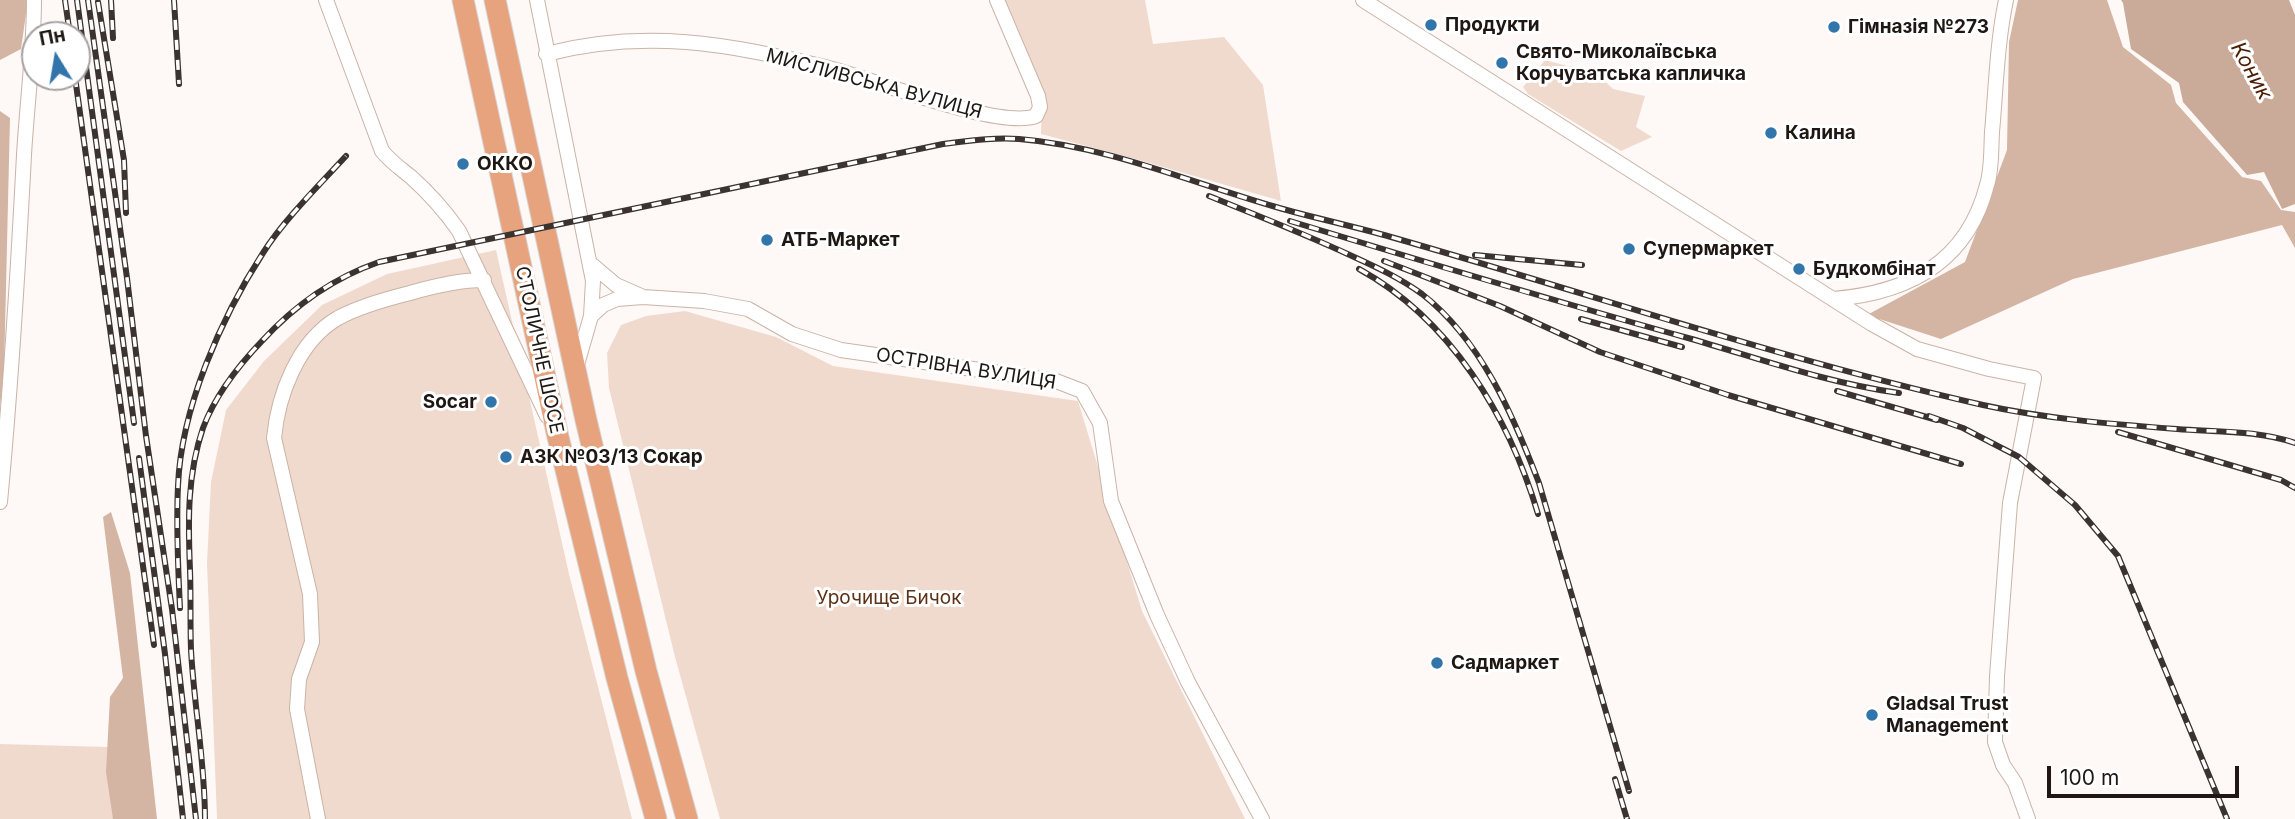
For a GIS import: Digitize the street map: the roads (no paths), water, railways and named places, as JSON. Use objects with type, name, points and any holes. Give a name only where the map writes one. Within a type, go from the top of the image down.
[{"type":"highway","name":"СТОЛИЧНЕ ШОСЕ","points":[[463,0],[558,437],[617,678],[656,819]]},
{"type":"highway","name":"СТОЛИЧНЕ ШОСЕ","points":[[495,0],[575,373],[646,671],[687,819]]},
{"type":"street","points":[[0,502],[11,377],[34,0]]},
{"type":"street","points":[[326,0],[383,151],[392,163],[447,214],[459,231],[558,437]]},
{"type":"street","points":[[537,0],[593,281],[591,316],[575,373]]},
{"type":"street","name":"МИСЛИВСЬКА ВУЛИЦЯ","points":[[546,54],[637,40],[689,41],[827,68],[987,115],[1026,120],[1036,116],[1040,107],[1038,96],[996,0]]},
{"type":"street","points":[[1363,0],[1833,299],[1917,349],[2034,379],[2010,503],[1997,676],[1995,742],[2003,765],[2015,783],[2028,819]]},
{"type":"street","points":[[1833,299],[1862,295],[1917,279],[1947,258],[1969,228],[1980,208],[1988,183],[2001,27],[2006,0]]},
{"type":"street","name":"ОСТРІВНА ВУЛИЦЯ","points":[[590,263],[616,285],[643,297]]},
{"type":"street","points":[[317,819],[297,709],[299,679],[312,642],[310,594],[275,438],[276,415],[287,384],[301,357],[318,334],[337,319],[366,306],[440,285],[484,280]]},
{"type":"street","name":"ОСТРІВНА ВУЛИЦЯ","points":[[591,316],[603,305],[617,299],[643,297],[704,301],[748,310],[792,334],[841,350],[1056,381],[1082,391],[1100,423],[1111,501],[1157,615],[1188,682],[1262,819]]},
{"type":"water","name":"Коник","points":[[2121,0],[2289,0],[2295,15],[2295,204],[2282,209],[2264,172],[2247,175],[2183,102],[2179,83],[2131,49]]},
{"type":"railway","points":[[65,0],[68,21]]},
{"type":"railway","points":[[77,0],[134,423]]},
{"type":"railway","points":[[88,0],[146,436],[172,609],[196,819]]},
{"type":"railway","points":[[111,0],[113,38]]},
{"type":"railway","points":[[174,0],[179,84]]},
{"type":"railway","points":[[98,2],[124,160],[126,213]]},
{"type":"railway","points":[[77,91],[154,645]]},
{"type":"railway","points":[[205,819],[191,650],[189,516],[194,463],[208,416],[228,382],[244,361],[301,304],[346,276],[379,262],[943,144],[1019,139],[1117,157],[1276,207],[1391,237],[1760,347],[1983,405],[2080,420],[2252,434],[2295,443]]},
{"type":"railway","points":[[180,608],[177,516],[181,456],[195,395],[206,365],[232,306],[271,241],[346,156]]},
{"type":"railway","points":[[1209,196],[1334,248],[1405,283],[1422,294],[1462,333],[1506,405],[1539,483],[1629,791]]},
{"type":"railway","points":[[1290,221],[1793,369],[1899,393]]},
{"type":"railway","points":[[1475,255],[1582,265]]},
{"type":"railway","points":[[1384,261],[1500,306],[1600,352],[1728,395],[1961,464]]},
{"type":"railway","points":[[1359,269],[1392,290],[1421,315],[1448,343],[1472,374],[1511,441],[1538,514]]},
{"type":"railway","points":[[1581,319],[1682,347]]},
{"type":"railway","points":[[1837,391],[1937,420]]},
{"type":"railway","points":[[1929,416],[1963,428],[2019,457],[2075,505],[2118,556],[2227,819]]},
{"type":"railway","points":[[2118,432],[2281,480],[2295,488]]},
{"type":"railway","points":[[139,458],[183,819]]},
{"type":"railway","points":[[1615,779],[1627,819]]},
{"type":"place","name":"Продукти","points":[[1431,25]]},
{"type":"place","name":"Гімназія №273","points":[[1834,27]]},
{"type":"place","name":"Свято-Миколаївська Корчуватська капличка","points":[[1502,63]]},
{"type":"place","name":"Калина","points":[[1771,133]]},
{"type":"place","name":"ОККО","points":[[463,164]]},
{"type":"place","name":"АТБ-Маркет","points":[[767,240]]},
{"type":"place","name":"Супермаркет","points":[[1629,249]]},
{"type":"place","name":"Будкомбінат","points":[[1799,269]]},
{"type":"place","name":"Socar","points":[[491,402]]},
{"type":"place","name":"АЗК №03/13 Сокар","points":[[506,457]]},
{"type":"place","name":"Садмаркет","points":[[1437,663]]},
{"type":"place","name":"Gladsal Trust Management","points":[[1872,715]]},
{"type":"park label","name":"Урочище Бичок","points":[[889,598]]}]
